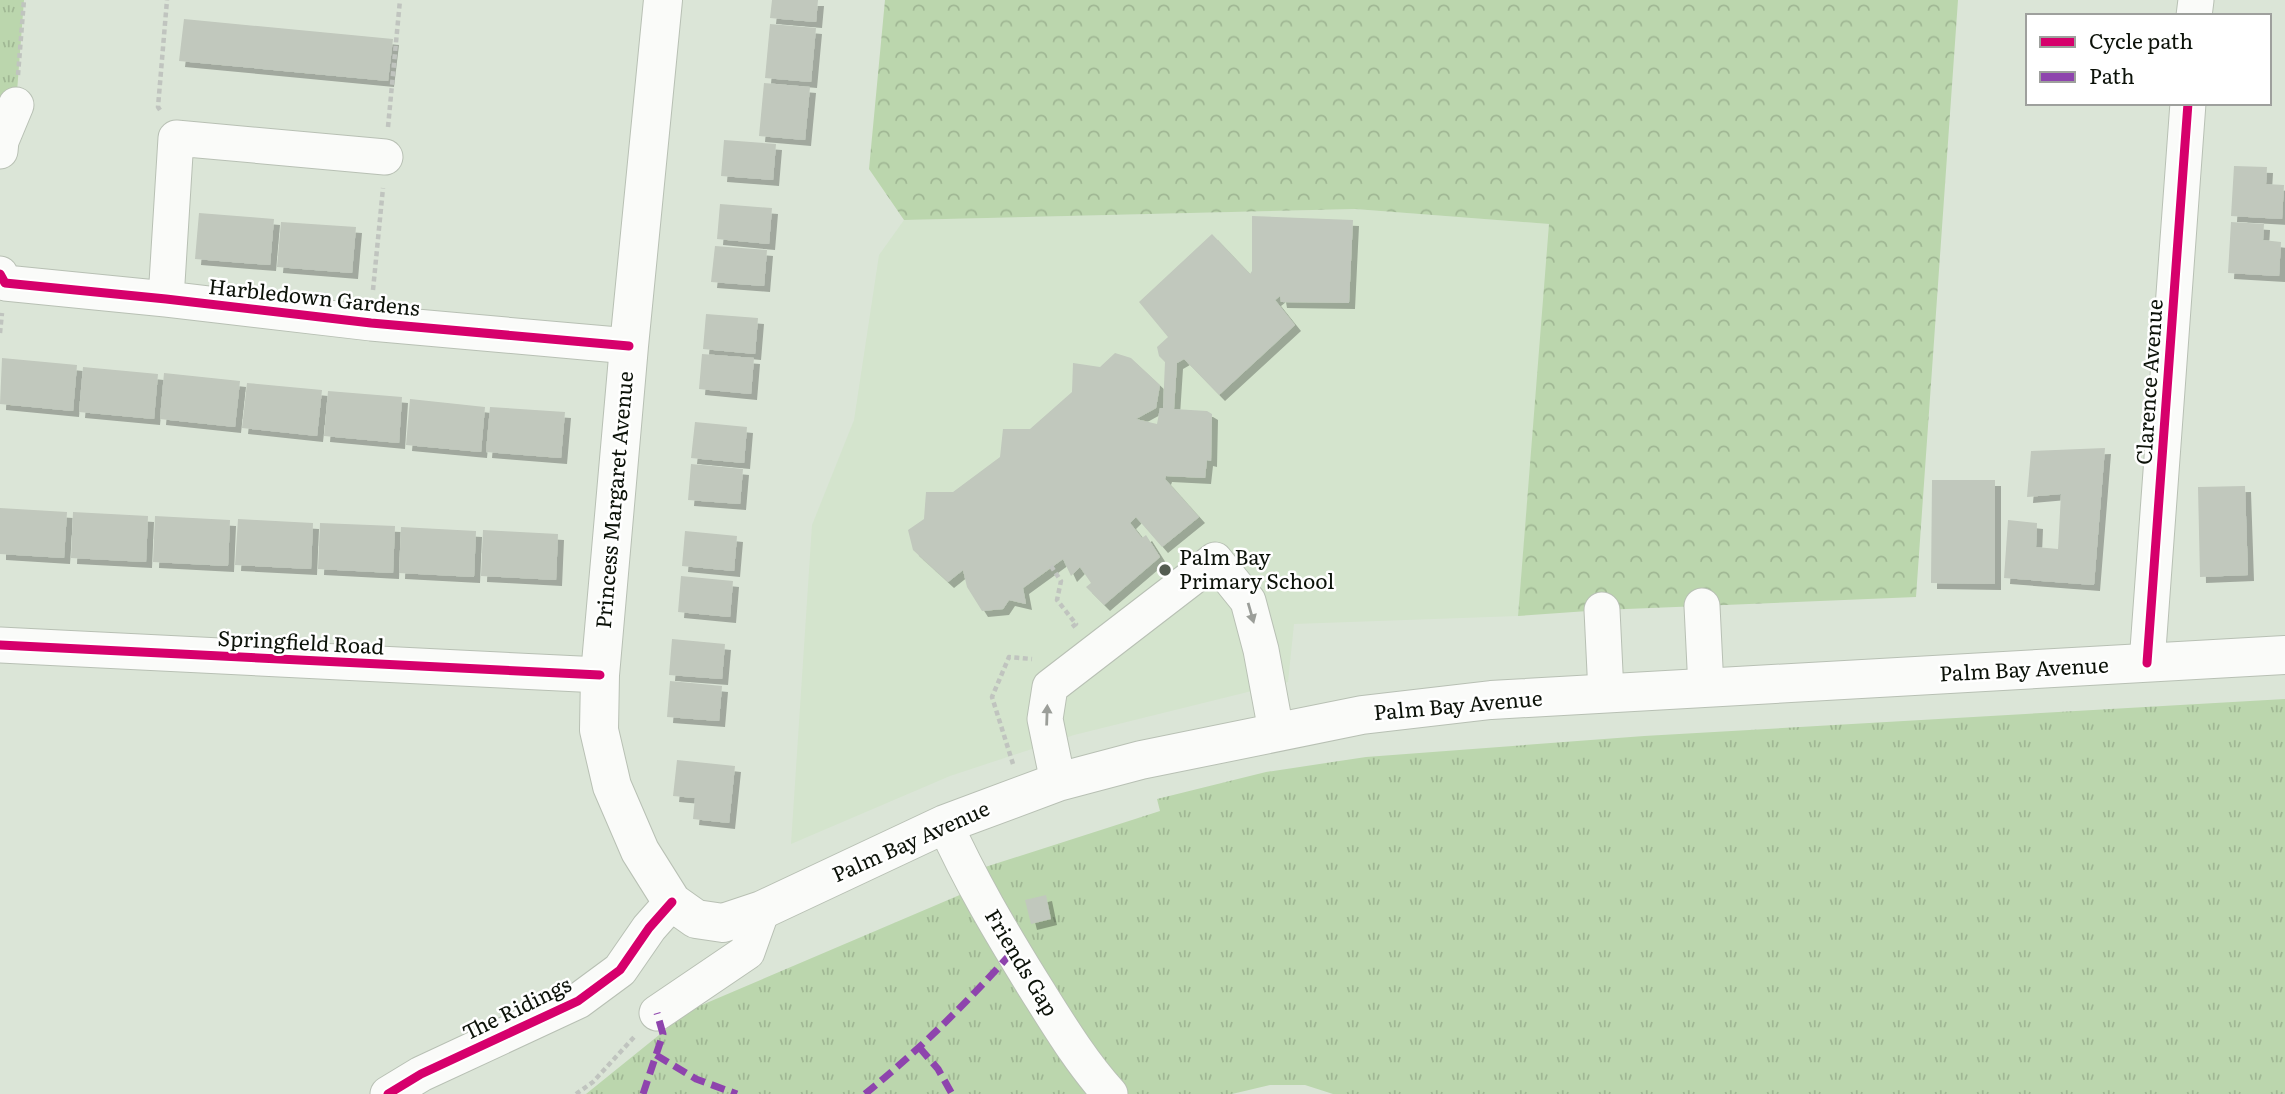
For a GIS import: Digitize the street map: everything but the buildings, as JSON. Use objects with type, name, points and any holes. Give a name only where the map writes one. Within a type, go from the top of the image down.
[{"type":"main road","name":"Princess Margaret Avenue","points":[[663,0],[600,675],[599,730],[612,786],[640,851],[672,902]]},
{"type":"main road","name":"Palm Bay Avenue","points":[[672,902],[696,919],[723,923],[762,910],[945,824],[1058,782],[1141,760],[1362,715],[1491,700],[2285,655]]},
{"type":"street","points":[[0,151],[1,141],[16,105]]},
{"type":"street","name":"Clarence Avenue","points":[[2147,663],[2188,105]]},
{"type":"street","points":[[166,299],[176,138],[386,157]]},
{"type":"street","name":"Harbledown Gardens","points":[[0,274],[5,283],[370,323],[629,346]]},
{"type":"street","points":[[1058,782],[1045,719],[1050,687],[1215,560],[1248,601],[1261,650],[1276,731]]},
{"type":"street","points":[[1702,606],[1706,688]]},
{"type":"street","points":[[1602,610],[1606,693]]},
{"type":"street","name":"Springfield Road","points":[[0,645],[600,675]]},
{"type":"street","name":"Friends Gap","points":[[945,824],[966,870],[1066,1037],[1110,1094]]},
{"type":"street","name":"The Ridings","points":[[388,1094],[421,1074],[578,1001],[620,970],[649,928],[672,902]]},
{"type":"street","points":[[657,1013],[747,952],[762,910]]},
{"type":"path","points":[[16,105],[24,0]]},
{"type":"path","points":[[167,0],[158,107],[176,138]]},
{"type":"path","points":[[576,1094],[593,1082],[657,1013]]},
{"type":"shaded area","name":"Palm Bay Primary School","points":[[1355,209],[1550,224],[1518,616],[1294,624],[1288,682],[1074,735],[950,776],[791,844],[812,525],[854,420],[879,255],[904,220]]},
{"type":"green space","points":[[0,0],[24,0],[16,105],[0,103]]},
{"type":"green space","points":[[885,0],[1958,0],[1916,597],[1518,616],[1549,224],[1355,209],[904,220],[869,169]]},
{"type":"green space","points":[[2285,699],[2285,1094],[1333,1094],[1305,1085],[1270,1085],[1232,1094],[1120,1094],[979,869],[1160,811],[1157,799],[1266,772],[1366,757],[1644,736]]},
{"type":"green space","points":[[962,894],[1100,1094],[586,1094],[690,1010]]},
{"type":"marked path","points":[[865,1094],[942,1026],[1013,951]]},
{"type":"marked path","points":[[643,1094],[663,1034],[657,1013]]},
{"type":"marked path","points":[[919,1047],[938,1069],[952,1094]]},
{"type":"marked path","points":[[656,1055],[696,1079],[737,1094]]},
{"type":"cycle path","points":[[2147,663],[2188,105]]},
{"type":"cycle path","points":[[0,274],[5,283],[371,323],[629,346]]},
{"type":"cycle path","points":[[0,645],[600,675]]},
{"type":"cycle path","points":[[388,1094],[421,1074],[578,1001],[620,970],[649,928],[672,902]]},
{"type":"place","name":"Palm Bay Primary School","points":[[1165,570]]}]
